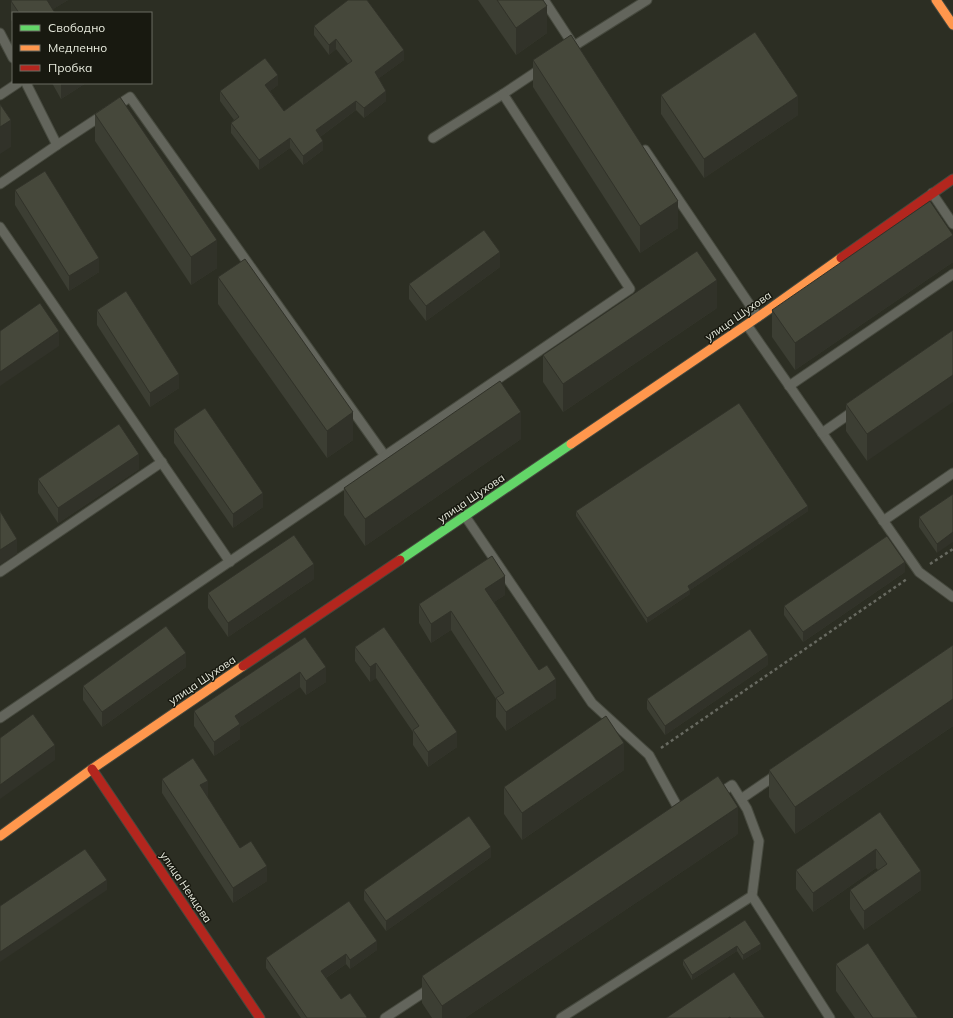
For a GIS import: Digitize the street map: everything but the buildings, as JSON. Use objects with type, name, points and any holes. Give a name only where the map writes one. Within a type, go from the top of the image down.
[{"type":"street","points":[[936,0],[953,25]]},
{"type":"street","name":"улица Шухова","points":[[0,836],[92,769],[758,317],[932,192],[953,179]]},
{"type":"street","name":"улица Немцова","points":[[92,769],[260,1018]]},
{"type":"lane","points":[[544,0],[573,49],[647,0]]},
{"type":"lane","points":[[0,33],[12,56]]},
{"type":"lane","points":[[433,138],[503,94],[548,63]]},
{"type":"lane","points":[[0,95],[16,84]]},
{"type":"lane","points":[[27,84],[58,145]]},
{"type":"lane","points":[[0,718],[630,289],[503,94]]},
{"type":"lane","points":[[0,184],[130,97],[385,456]]},
{"type":"lane","points":[[640,143],[758,317]]},
{"type":"lane","points":[[932,192],[953,224]]},
{"type":"lane","points":[[0,227],[47,302],[162,462],[230,562]]},
{"type":"lane","points":[[789,386],[953,274]]},
{"type":"lane","points":[[746,325],[822,432],[918,572],[953,597]]},
{"type":"lane","points":[[822,432],[861,406]]},
{"type":"lane","points":[[0,572],[162,462]]},
{"type":"lane","points":[[883,521],[953,473]]},
{"type":"lane","points":[[465,516],[592,703],[649,756],[682,817]]},
{"type":"lane","points":[[741,799],[787,767]]},
{"type":"lane","points":[[708,801],[732,785],[747,809],[759,841],[752,896],[830,1018]]},
{"type":"lane","points":[[561,1018],[752,896]]},
{"type":"lane","points":[[385,1018],[438,982]]},
{"type":"path","points":[[649,756],[953,549]]},
{"type":"traffic: fast","points":[[400,560],[571,444]]},
{"type":"traffic: slow","points":[[936,0],[953,25]]},
{"type":"traffic: slow","points":[[571,444],[758,317],[841,258]]},
{"type":"traffic: slow","points":[[0,836],[92,769],[243,666]]},
{"type":"traffic: jam","points":[[841,258],[953,179]]},
{"type":"traffic: jam","points":[[243,666],[400,560]]},
{"type":"traffic: jam","points":[[92,769],[260,1018]]}]
